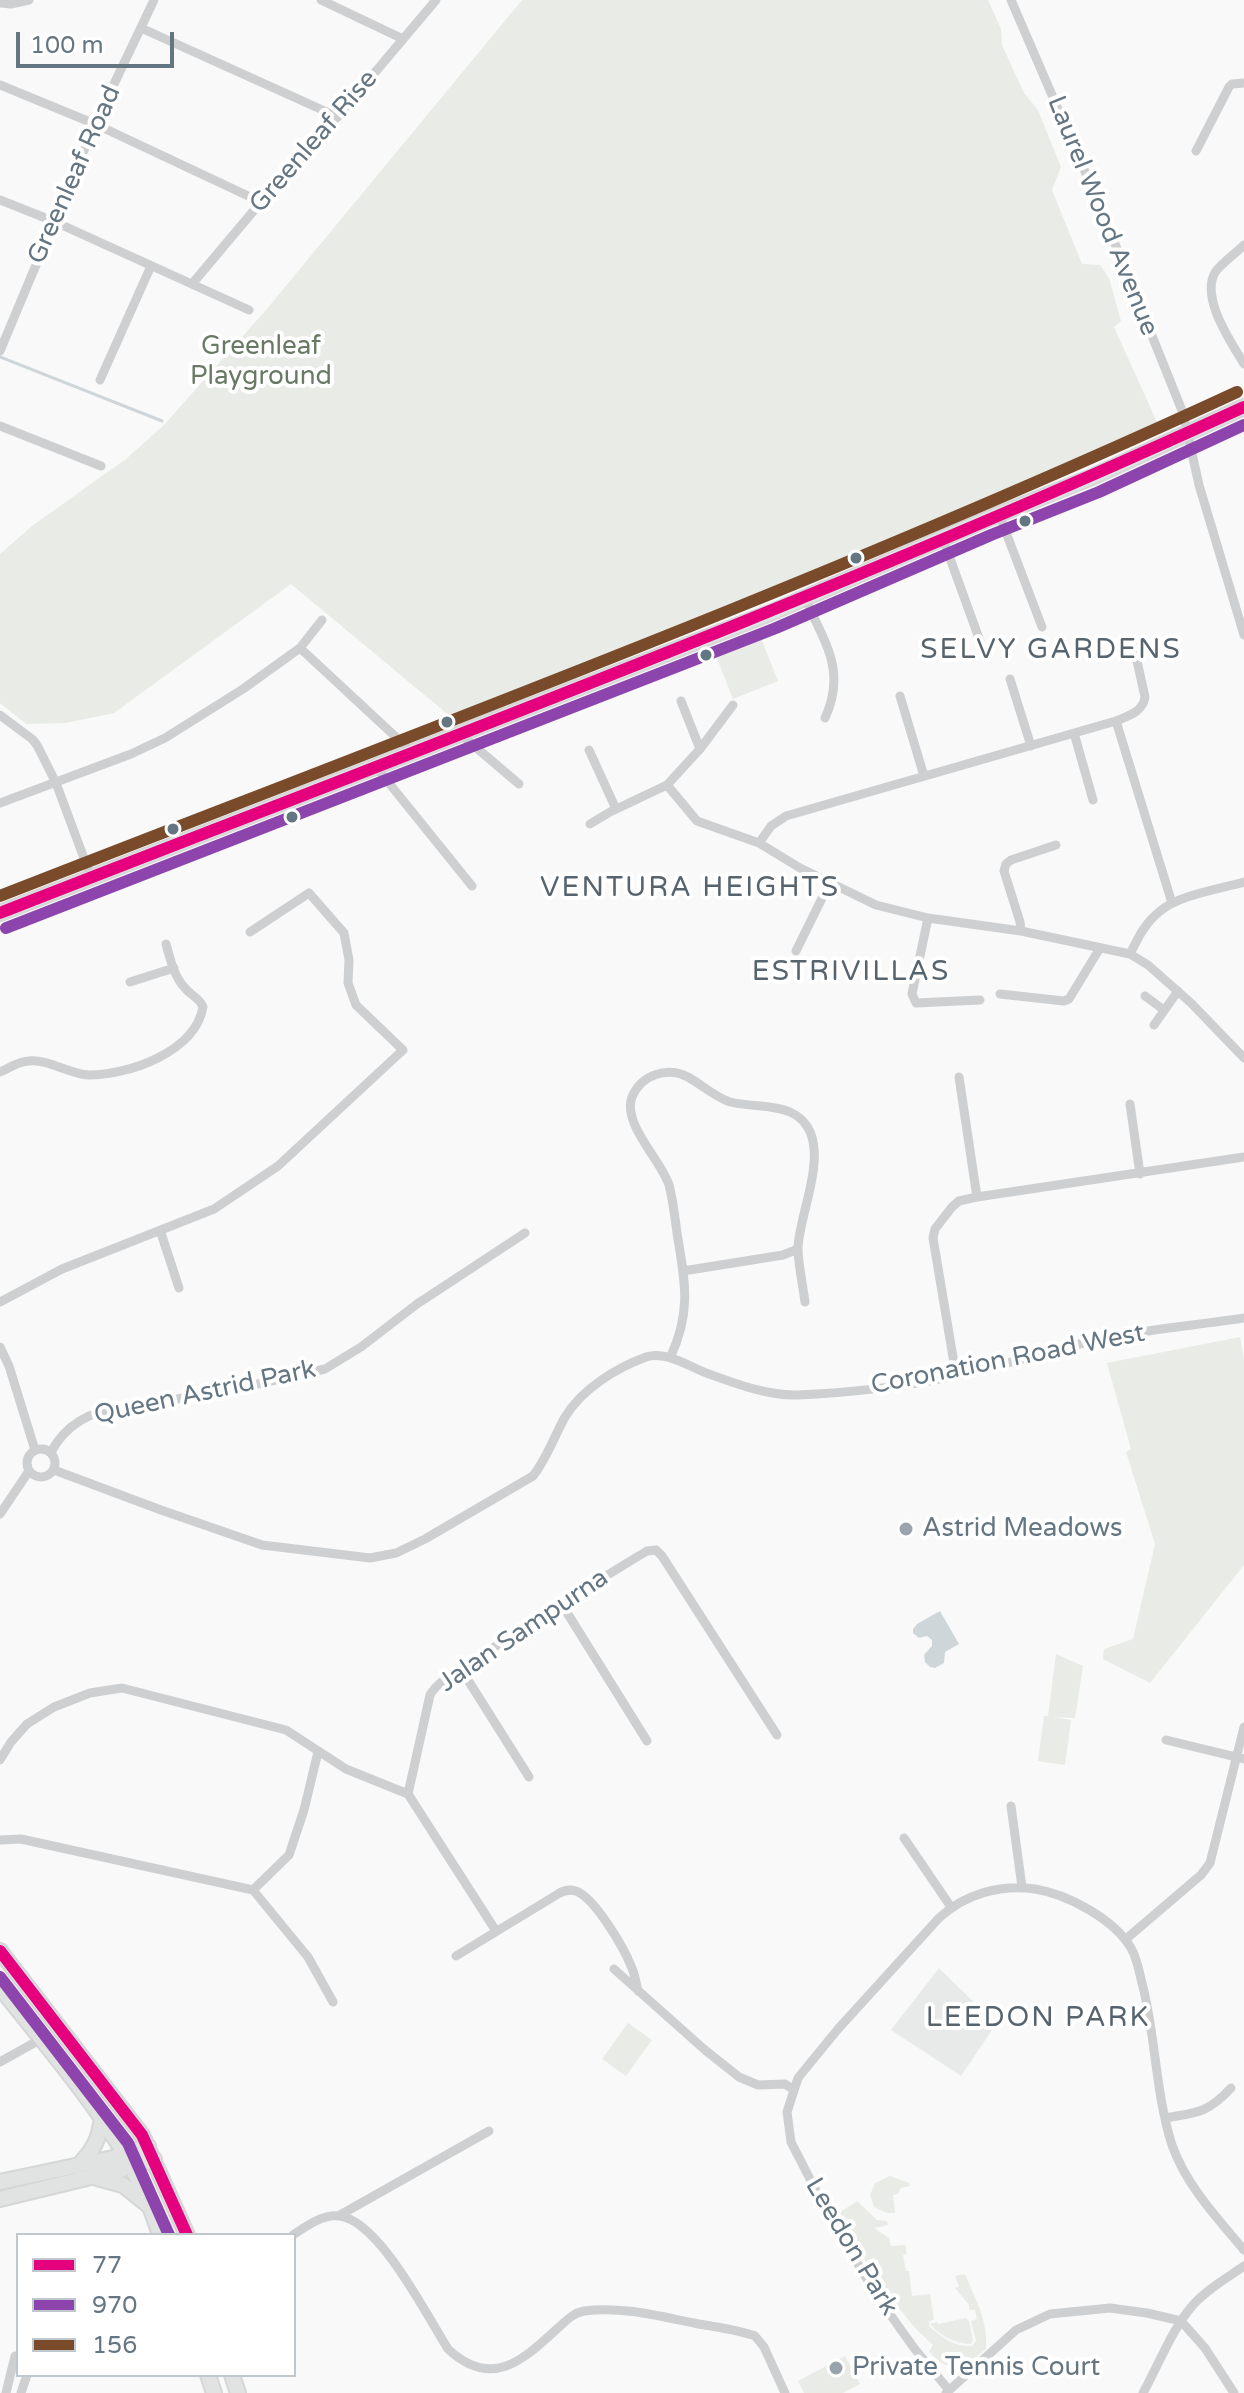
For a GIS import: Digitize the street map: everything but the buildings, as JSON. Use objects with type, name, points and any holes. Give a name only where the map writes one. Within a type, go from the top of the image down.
[{"type":"main road","points":[[0,913],[805,598],[1187,435],[1244,407]]},
{"type":"main road","points":[[0,1951],[129,2115],[151,2152],[186,2233]]},
{"type":"main road","points":[[0,1987],[102,2116],[129,2160],[159,2233]]},
{"type":"main road","points":[[76,2167],[96,2145],[101,2133],[102,2116]]},
{"type":"main road","points":[[0,2199],[93,2177],[151,2152]]},
{"type":"main road","points":[[0,2182],[129,2160]]},
{"type":"main road","points":[[93,2177],[123,2185],[151,2208]]},
{"type":"street","points":[[0,3],[29,0]]},
{"type":"street","name":"Greenleaf Road","points":[[1,348],[95,124],[154,0]]},
{"type":"street","points":[[321,0],[403,39]]},
{"type":"street","name":"Greenleaf Rise","points":[[192,284],[436,0]]},
{"type":"street","name":"Laurel Wood Avenue","points":[[1011,0],[1099,204],[1183,413],[1199,485],[1240,603],[1244,635]]},
{"type":"street","points":[[141,28],[338,117]]},
{"type":"street","points":[[1196,151],[1229,87],[1244,83]]},
{"type":"street","points":[[0,85],[95,124],[261,202]]},
{"type":"street","points":[[0,200],[249,310]]},
{"type":"street","points":[[1244,245],[1216,271],[1211,287],[1221,323],[1244,364]]},
{"type":"street","points":[[100,380],[151,266]]},
{"type":"street","points":[[0,426],[101,466]]},
{"type":"street","points":[[999,514],[1042,627]]},
{"type":"street","points":[[943,539],[980,641]]},
{"type":"street","points":[[805,598],[833,663],[834,698],[825,718]]},
{"type":"street","points":[[0,803],[131,754],[165,738],[243,689],[300,648],[322,620]]},
{"type":"street","points":[[759,843],[771,826],[786,816],[1116,721],[1134,713],[1144,704],[1145,697],[1133,643]]},
{"type":"street","points":[[300,648],[412,752]]},
{"type":"street","points":[[1010,679],[1031,746]]},
{"type":"street","points":[[900,696],[924,776]]},
{"type":"street","points":[[681,701],[700,749]]},
{"type":"street","points":[[590,824],[667,785],[700,749],[733,705]]},
{"type":"street","points":[[0,715],[32,739],[56,783],[91,877]]},
{"type":"street","points":[[1116,721],[1172,903]]},
{"type":"street","points":[[459,733],[519,784]]},
{"type":"street","points":[[1074,733],[1093,800]]},
{"type":"street","points":[[589,750],[616,809]]},
{"type":"street","points":[[376,767],[472,886]]},
{"type":"street","points":[[667,785],[697,821],[759,843],[876,905],[928,918],[1021,931],[1130,954],[1178,991],[1244,1058]]},
{"type":"street","points":[[1021,931],[1004,871],[1006,864],[1056,845]]},
{"type":"street","points":[[796,951],[830,882]]},
{"type":"street","points":[[1130,954],[1147,923],[1172,903],[1244,882]]},
{"type":"street","points":[[0,1302],[62,1269],[214,1209],[278,1166],[403,1050],[356,1005],[348,983],[349,960],[344,933],[309,893],[250,932]]},
{"type":"street","points":[[928,918],[913,999],[916,1003],[980,1000]]},
{"type":"street","points":[[0,1072],[26,1061],[36,1061],[84,1075],[117,1074],[177,1048],[197,1025],[203,1007],[196,996],[184,988],[166,944]]},
{"type":"street","points":[[1000,994],[1069,999],[1100,948]]},
{"type":"street","points":[[130,982],[174,968]]},
{"type":"street","points":[[1154,1025],[1178,991]]},
{"type":"street","points":[[1145,996],[1164,1010]]},
{"type":"street","points":[[54,1470],[262,1545],[370,1558],[384,1556],[425,1539],[533,1476],[567,1415],[583,1394],[647,1357],[657,1355],[670,1358],[684,1318],[683,1271],[668,1182],[635,1125],[630,1106],[640,1085],[648,1078],[665,1072],[687,1077],[730,1102],[789,1112],[805,1124],[812,1136],[815,1156],[798,1249],[805,1302]]},
{"type":"street","points":[[959,1077],[977,1197]]},
{"type":"street","points":[[1130,1104],[1140,1174]]},
{"type":"street","points":[[956,1375],[933,1238],[935,1229],[959,1201],[1244,1157]]},
{"type":"street","points":[[160,1230],[179,1288]]},
{"type":"street","name":"Queen Astrid Park","points":[[51,1452],[74,1423],[105,1409],[235,1389],[325,1369],[525,1233]]},
{"type":"street","points":[[683,1271],[783,1255],[798,1249]]},
{"type":"street","name":"Coronation Road West","points":[[670,1358],[753,1389],[794,1395],[956,1375],[1107,1338],[1244,1318]]},
{"type":"street","points":[[0,1347],[9,1366],[35,1450]]},
{"type":"street","points":[[0,1514],[29,1471],[27,1458],[35,1450],[51,1452],[55,1461],[54,1470],[48,1476],[40,1478],[29,1471]]},
{"type":"street","name":"Jalan Sampurna","points":[[408,1794],[434,1688],[561,1603],[651,1549],[659,1552],[777,1735]]},
{"type":"street","points":[[561,1603],[647,1741]]},
{"type":"street","points":[[461,1669],[529,1777]]},
{"type":"street","points":[[0,1760],[27,1724],[54,1707],[90,1693],[122,1688],[272,1726],[294,1735],[346,1769],[408,1794],[496,1931]]},
{"type":"street","points":[[1244,1727],[1240,1757],[1210,1863],[1201,1875],[1126,1939],[1133,1951],[1148,2005],[1165,2118],[1173,2146],[1203,2200],[1244,2250]]},
{"type":"street","points":[[1166,1740],[1240,1757]]},
{"type":"street","points":[[253,1890],[289,1855],[308,1797],[318,1752]]},
{"type":"street","points":[[1011,1806],[1022,1887]]},
{"type":"street","points":[[904,1838],[951,1907]]},
{"type":"street","points":[[0,1840],[21,1839],[253,1890],[308,1957],[333,2002]]},
{"type":"street","name":"Leedon Park","points":[[947,2391],[877,2296],[827,2212],[791,2142],[787,2112],[798,2078],[939,1918],[951,1907],[982,1893],[1022,1887],[1053,1892],[1078,1902],[1126,1939]]},
{"type":"street","points":[[456,1956],[565,1890],[573,1890],[593,1904],[614,1936],[631,1966],[638,1991]]},
{"type":"street","points":[[614,1969],[739,2077],[758,2085],[785,2084],[794,2090]]},
{"type":"street","points":[[0,2062],[41,2039]]},
{"type":"street","points":[[1165,2118],[1216,2105],[1231,2088]]},
{"type":"street","points":[[296,2233],[329,2216],[340,2215],[489,2131]]},
{"type":"street","points":[[340,2215],[360,2224],[391,2256],[448,2349],[472,2367],[490,2370],[522,2360],[575,2313],[621,2310],[755,2336],[764,2347],[785,2393]]},
{"type":"street","points":[[1143,2393],[1181,2321],[1193,2305],[1244,2266]]},
{"type":"street","points":[[947,2391],[1016,2330],[1050,2314],[1110,2308],[1181,2321],[1205,2348],[1234,2393]]},
{"type":"street","points":[[6,2393],[16,2356]]},
{"type":"shaded area","points":[[940,1611],[959,1644],[945,1652],[944,1663],[935,1668],[925,1662],[924,1655],[932,1646],[932,1640],[927,1636],[919,1638],[913,1629]]},
{"type":"shaded area","points":[[939,1968],[996,2024],[961,2076],[891,2030]]},
{"type":"green space","name":"Greenleaf Playground","points":[[522,0],[988,0],[1001,29],[1002,45],[1024,93],[1038,110],[1061,167],[1052,190],[1082,264],[1100,265],[1109,278],[1121,321],[1114,327],[1161,431],[463,727],[291,584],[114,713],[65,723],[26,724],[0,703],[0,554],[32,526],[126,459],[164,425],[266,310]]},
{"type":"green space","points":[[761,638],[778,681],[733,699],[716,656]]},
{"type":"green space","points":[[1240,1337],[1244,1360],[1244,1565],[1150,1683],[1103,1659],[1104,1649],[1133,1639],[1155,1544],[1126,1452],[1131,1449],[1107,1363]]},
{"type":"green space","points":[[1056,1654],[1083,1666],[1075,1718],[1054,1717],[1071,1720],[1065,1765],[1038,1761]]},
{"type":"green space","points":[[628,2023],[652,2040],[626,2076],[602,2059]]},
{"type":"green space","points":[[890,2176],[910,2186],[901,2188],[898,2194],[893,2195],[895,2213],[874,2207],[870,2195],[875,2183]]},
{"type":"green space","points":[[857,2201],[877,2220],[887,2221],[888,2225],[874,2228],[889,2238],[891,2246],[905,2245],[907,2254],[903,2255],[906,2271],[909,2271],[912,2296],[930,2294],[934,2319],[929,2326],[949,2341],[972,2346],[976,2341],[971,2321],[977,2319],[975,2310],[969,2310],[969,2305],[955,2288],[959,2287],[955,2276],[965,2274],[983,2320],[986,2349],[958,2371],[929,2352],[933,2345],[876,2280],[839,2213]]},
{"type":"green space","points":[[966,2318],[973,2340],[971,2344],[949,2338],[930,2324],[938,2324]]},
{"type":"green space","name":"Private Tennis Court","points":[[845,2356],[860,2384],[843,2393],[804,2393],[798,2381]]},
{"type":"waterway","points":[[0,357],[162,421]]},
{"type":"transit line","name":"156","points":[[0,896],[777,591],[1085,461],[1237,392]]},
{"type":"transit line","name":"77","points":[[0,913],[470,731],[781,606],[1091,476],[1244,407]]},
{"type":"transit line","name":"970","points":[[6,928],[776,628],[1099,492],[1244,425]]},
{"type":"transit line","name":"77","points":[[0,1951],[142,2135],[186,2233]]},
{"type":"transit line","name":"970","points":[[0,1977],[128,2143],[168,2233]]},
{"type":"place","name":"Astrid Meadows","points":[[906,1529]]},
{"type":"place","name":"Private Tennis Court","points":[[836,2368]]},
{"type":"district","name":"SELVY GARDENS","points":[[1051,651]]},
{"type":"district","name":"VENTURA HEIGHTS","points":[[690,889]]},
{"type":"district","name":"ESTRIVILLAS","points":[[851,973]]},
{"type":"district","name":"LEEDON PARK","points":[[1038,2019]]}]
